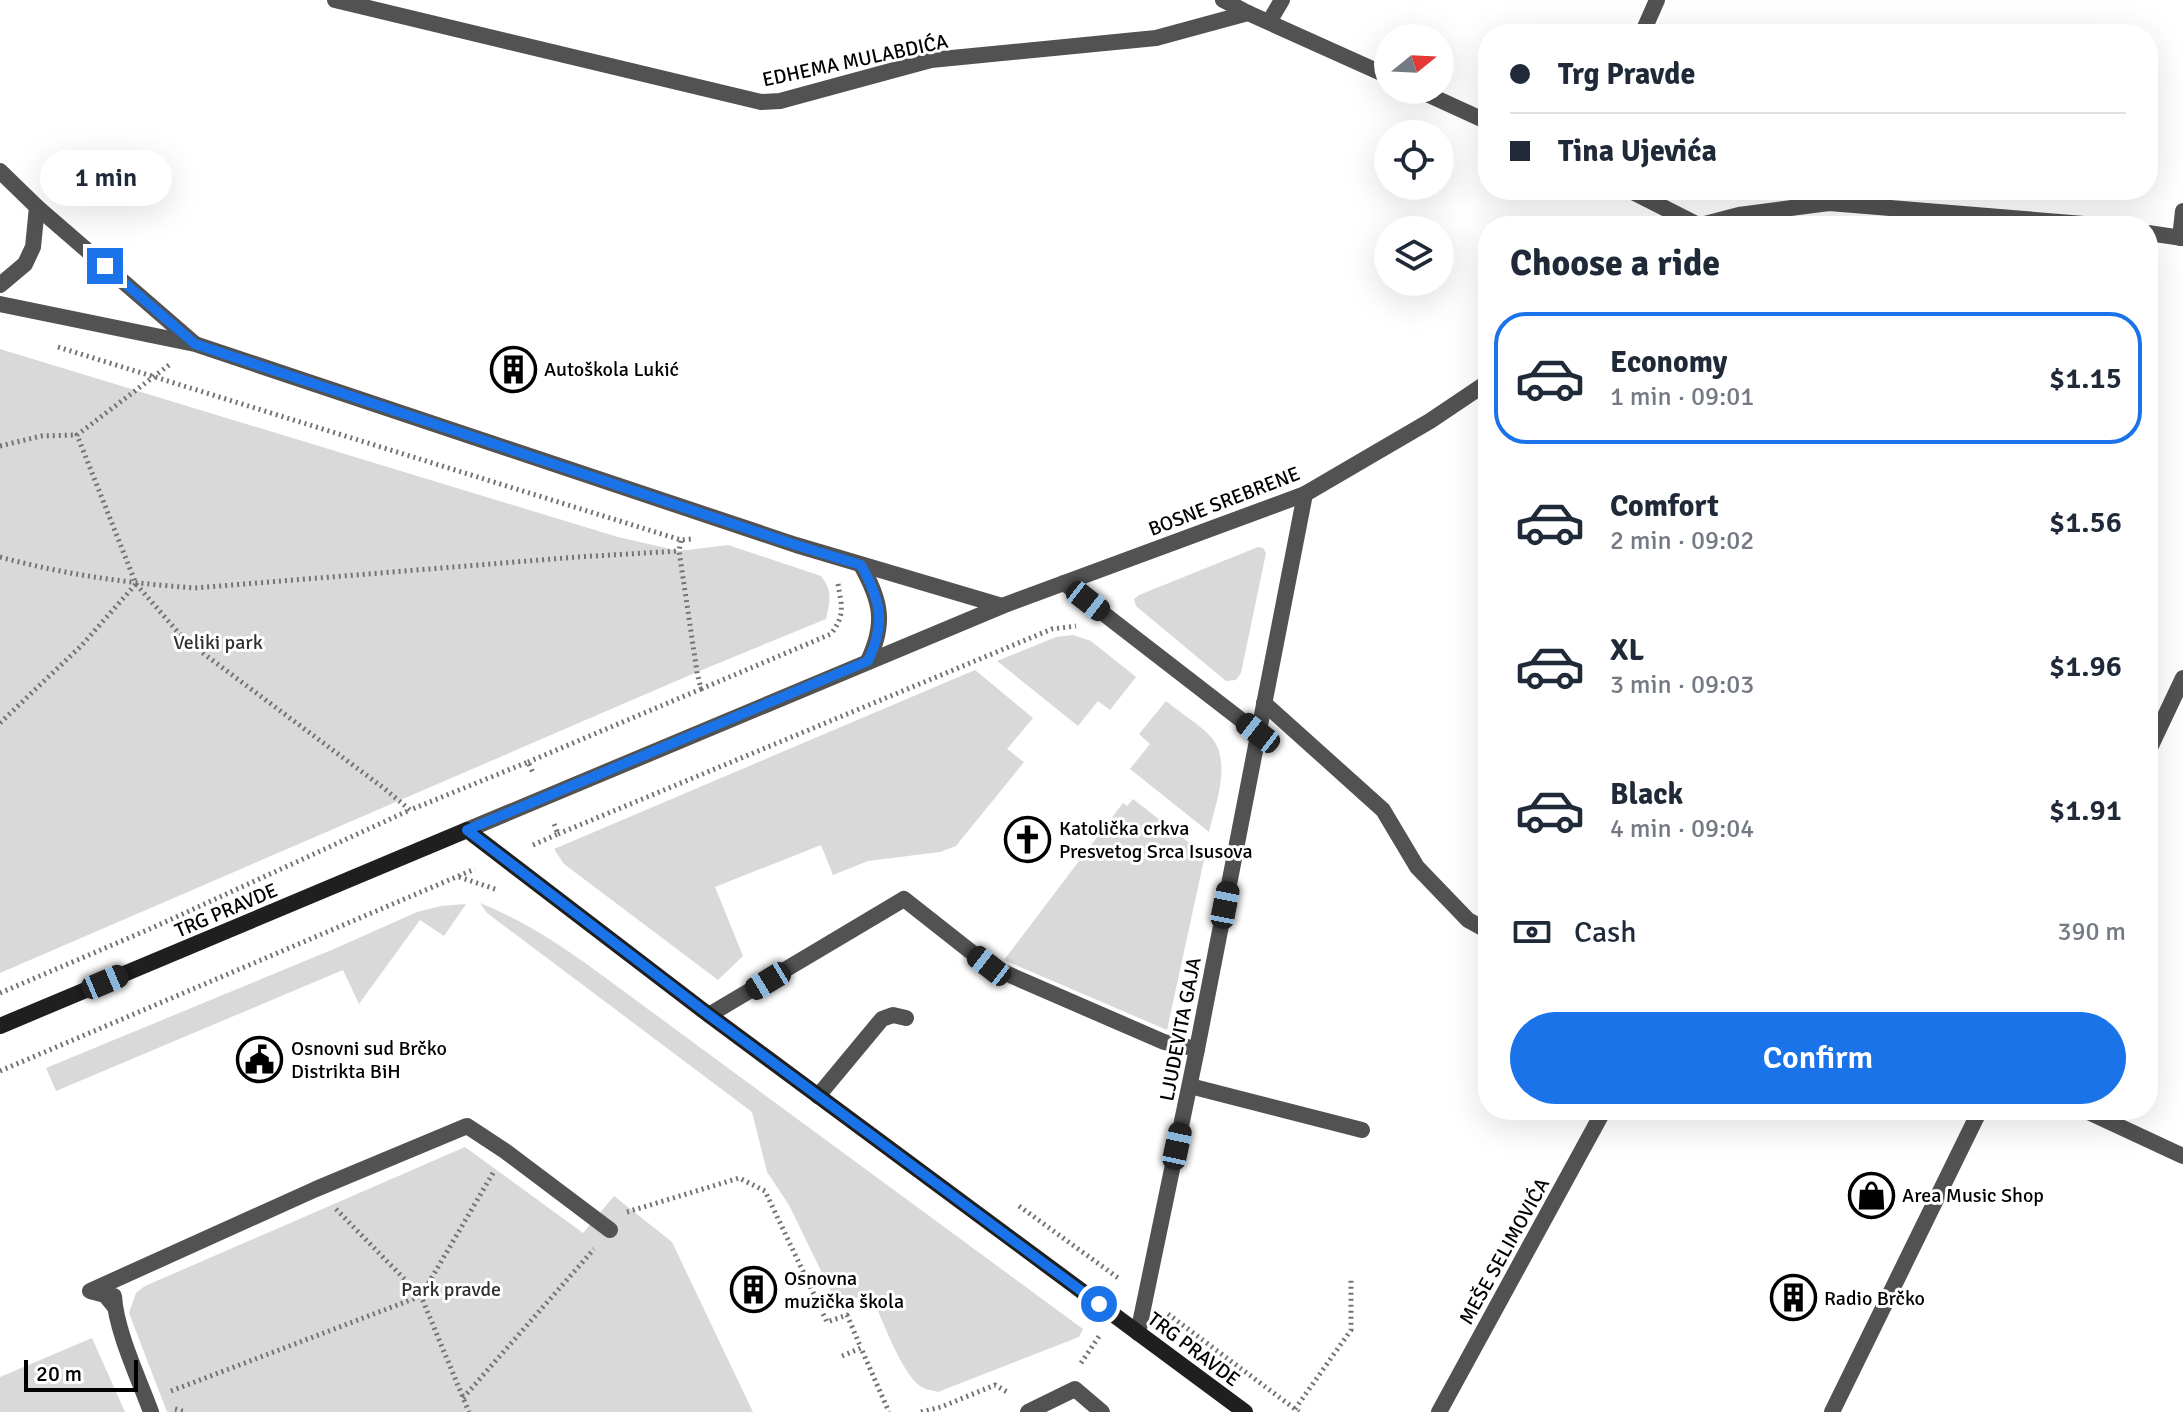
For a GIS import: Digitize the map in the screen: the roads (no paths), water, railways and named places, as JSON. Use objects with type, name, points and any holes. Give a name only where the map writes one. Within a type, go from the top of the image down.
[{"type":"main road","name":"TRG PRAVDE","points":[[0,1026],[467,830],[709,1015],[1245,1412]]},
{"type":"street","name":"EDHEMA MULABDIĆA","points":[[335,0],[761,102],[780,101],[931,60],[1156,38],[1248,13]]},
{"type":"street","points":[[1223,0],[1374,70]]},
{"type":"street","points":[[1269,22],[1282,0]]},
{"type":"street","points":[[1646,24],[1657,0]]},
{"type":"street","points":[[1449,104],[1478,117]]},
{"type":"street","points":[[0,171],[195,344]]},
{"type":"street","points":[[1648,200],[1679,216]]},
{"type":"street","points":[[1735,216],[1829,203],[1989,216]]},
{"type":"street","points":[[0,285],[25,264],[33,247],[37,207]]},
{"type":"street","points":[[2158,234],[2182,238],[2183,211]]},
{"type":"street","points":[[0,304],[195,344],[782,541],[1002,606]]},
{"type":"street","name":"BOSNE SREBRENE","points":[[1002,606],[1305,494],[1430,421],[1478,389]]},
{"type":"street","name":"LJUDEVITA GAJA","points":[[1138,1333],[1190,1086],[1305,494]]},
{"type":"street","points":[[861,565],[879,603],[877,642],[868,661]]},
{"type":"street","points":[[1064,583],[1258,733]]},
{"type":"street","name":"TRG PRAVDE","points":[[467,830],[1002,606]]},
{"type":"street","points":[[2158,731],[2183,678]]},
{"type":"street","points":[[1264,703],[1383,810],[1417,867],[1468,920],[1478,926]]},
{"type":"street","points":[[709,1015],[904,899],[989,966],[1164,1042],[1197,1049]]},
{"type":"street","points":[[818,1096],[882,1019],[893,1015],[906,1018]]},
{"type":"street","points":[[1190,1086],[1362,1130]]},
{"type":"street","name":"MEŠE SELIMOVIĆA","points":[[1439,1412],[1599,1120]]},
{"type":"street","points":[[1832,1412],[1975,1120]]},
{"type":"street","points":[[2106,1120],[2183,1156]]},
{"type":"street","points":[[114,1306],[105,1295],[90,1291],[316,1189],[467,1126],[610,1230]]},
{"type":"street","points":[[121,1277],[114,1291],[114,1306],[149,1406]]},
{"type":"street","points":[[1025,1406],[1075,1389],[1102,1412]]},
{"type":"place","name":"Autoškola Lukić","points":[[513,369]]},
{"type":"place","name":"Katolička crkva Presvetog Srca Isusova","points":[[1028,840]]},
{"type":"place","name":"Osnovni sud Brčko Distrikta BiH","points":[[260,1060]]},
{"type":"place","name":"Area Music Shop","points":[[1871,1195]]},
{"type":"place","name":"Osnovna muzička škola","points":[[753,1289]]},
{"type":"place","name":"Radio Brčko","points":[[1793,1298]]},
{"type":"park label","name":"Veliki park","points":[[218,642]]},
{"type":"park label","name":"Park pravde","points":[[451,1289]]}]
